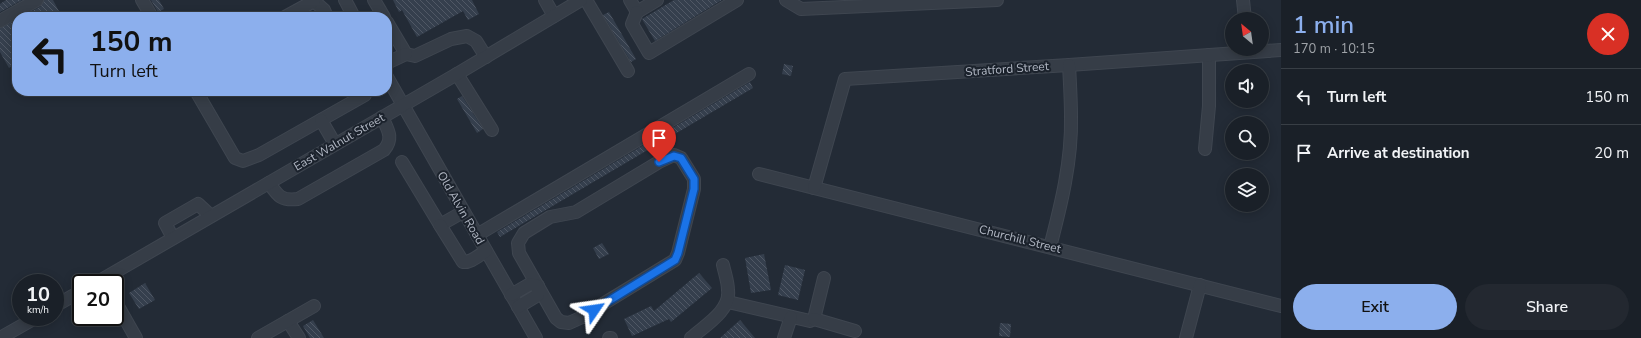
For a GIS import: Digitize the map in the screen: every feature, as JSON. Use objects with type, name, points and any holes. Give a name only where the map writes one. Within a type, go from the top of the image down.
[{"type":"street","points":[[16,12],[37,0]]},
{"type":"street","points":[[142,0],[149,12]]},
{"type":"street","points":[[293,12],[313,0],[325,12]]},
{"type":"street","points":[[346,0],[352,12]]},
{"type":"street","points":[[374,0],[381,12]]},
{"type":"street","points":[[545,0],[554,16]]},
{"type":"street","name":"East Walnut Street","points":[[114,274],[173,238],[457,74],[581,0]]},
{"type":"street","points":[[586,0],[628,71]]},
{"type":"street","points":[[630,0],[637,12]]},
{"type":"street","points":[[657,0],[637,12],[632,24],[649,53],[737,0]]},
{"type":"street","points":[[786,0],[800,4],[997,0]]},
{"type":"street","points":[[1243,0],[1244,12]]},
{"type":"street","points":[[0,21],[12,14]]},
{"type":"street","points":[[392,30],[406,54]]},
{"type":"street","points":[[392,61],[406,54],[415,56],[451,39],[466,36],[476,41],[486,56]]},
{"type":"street","name":"Stratford Street","points":[[1269,50],[1281,50]]},
{"type":"street","name":"Stratford Street","points":[[814,188],[845,79],[1069,65],[1225,53]]},
{"type":"street","points":[[1205,150],[1209,106],[1209,55]]},
{"type":"street","points":[[1050,247],[1062,199],[1067,169],[1071,119],[1069,65]]},
{"type":"street","points":[[457,74],[492,130]]},
{"type":"street","points":[[477,235],[748,74]]},
{"type":"street","name":"Old Alvin Road","points":[[392,86],[536,338]]},
{"type":"street","points":[[199,96],[235,158],[243,161],[259,155],[363,96]]},
{"type":"street","points":[[269,182],[281,198],[288,200],[298,199],[384,150],[389,144],[390,134],[382,117]]},
{"type":"street","points":[[321,120],[335,144]]},
{"type":"street","points":[[511,294],[530,284],[538,286],[556,318],[561,322],[569,323],[580,318],[675,260],[694,189],[694,179],[681,158],[674,156],[659,162],[576,212],[550,217],[524,233],[518,242],[519,253],[538,286],[538,295],[518,307]]},
{"type":"street","points":[[402,162],[463,262],[472,260],[486,251]]},
{"type":"street","name":"Churchill Street","points":[[759,174],[1281,306]]},
{"type":"street","points":[[173,238],[165,223],[178,215],[198,204],[211,216]]},
{"type":"street","points":[[440,225],[463,212]]},
{"type":"street","points":[[691,338],[723,310],[728,302],[729,291],[723,265]]},
{"type":"street","points":[[814,319],[824,278]]},
{"type":"street","points":[[1186,338],[1200,285]]},
{"type":"street","points":[[728,302],[810,321],[814,319],[855,330]]},
{"type":"street","points":[[258,338],[314,306]]},
{"type":"street","points":[[124,317],[136,338]]},
{"type":"street","points":[[784,338],[791,317]]},
{"type":"street","points":[[288,321],[300,338]]},
{"type":"street","points":[[0,338],[21,326]]},
{"type":"building","points":[[6,0],[22,0],[0,12],[0,4]]},
{"type":"building","points":[[44,0],[53,0],[59,12],[31,12],[41,6]]},
{"type":"building","points":[[151,0],[159,0],[164,9],[158,12]]},
{"type":"building","points":[[393,0],[472,0],[479,14],[468,20],[463,11],[417,37],[402,10],[399,12]]},
{"type":"building","points":[[674,0],[722,0],[655,41],[642,19]]},
{"type":"building","points":[[609,12],[636,59],[631,62],[603,15]]},
{"type":"building","points":[[12,22],[12,66],[9,68],[0,52],[0,28]]},
{"type":"building","points":[[784,64],[793,66],[791,76],[782,74]]},
{"type":"building","points":[[750,82],[753,88],[500,237],[497,232]]},
{"type":"building","points":[[462,96],[483,129],[477,133],[457,99]]},
{"type":"building","points":[[602,243],[609,254],[599,259],[593,248]]},
{"type":"building","points":[[764,254],[771,290],[751,293],[745,258]]},
{"type":"building","points":[[785,265],[805,270],[798,300],[778,295]]},
{"type":"building","points":[[699,273],[712,288],[671,322],[669,319],[632,336],[624,319],[651,306],[654,311]]},
{"type":"building","points":[[145,283],[155,300],[139,309],[129,293]]},
{"type":"building","points":[[313,320],[324,338],[310,338],[303,326]]},
{"type":"building","points":[[740,320],[755,338],[720,338]]},
{"type":"building","points":[[1000,323],[1011,324],[1010,337],[999,336]]},
{"type":"route","points":[[594,310],[675,260],[694,189],[694,179],[681,158],[674,156],[659,162]]}]
